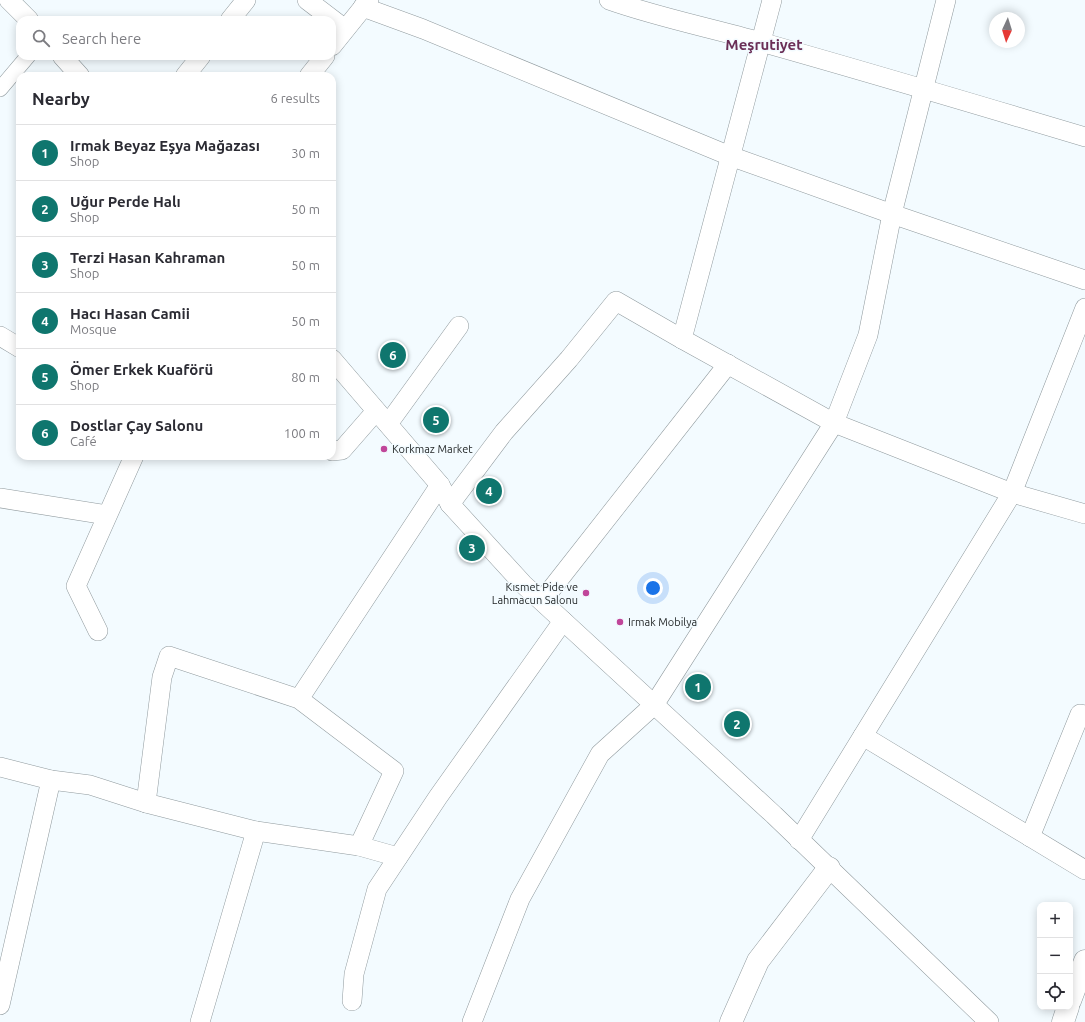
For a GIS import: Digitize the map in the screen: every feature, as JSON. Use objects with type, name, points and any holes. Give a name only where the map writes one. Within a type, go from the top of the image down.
[{"type":"street","points":[[9,0],[24,16]]},
{"type":"street","points":[[233,16],[246,0]]},
{"type":"street","points":[[307,0],[329,16]]},
{"type":"street","points":[[609,0],[642,11],[761,42],[924,88],[1085,138]]},
{"type":"street","points":[[682,339],[772,0]]},
{"type":"street","points":[[472,1022],[520,899],[600,754],[654,705],[834,423],[868,335],[892,214],[946,0]]},
{"type":"street","points":[[336,41],[366,4],[730,156],[892,214],[1085,280]]},
{"type":"street","points":[[336,22],[346,29]]},
{"type":"street","points":[[0,89],[25,60]]},
{"type":"street","points":[[66,60],[76,72]]},
{"type":"street","points":[[188,72],[198,60]]},
{"type":"street","points":[[312,72],[321,60]]},
{"type":"street","points":[[450,504],[504,432],[569,359],[616,301],[834,423],[1012,493],[1085,514]]},
{"type":"street","points":[[799,840],[1012,493],[1085,308]]},
{"type":"street","points":[[336,450],[342,450],[382,418],[459,326]]},
{"type":"street","points":[[0,336],[16,346]]},
{"type":"street","points":[[336,364],[440,485],[450,504],[523,584],[829,868],[989,1022]]},
{"type":"street","points":[[542,601],[728,364]]},
{"type":"street","points":[[98,631],[76,586],[132,460]]},
{"type":"street","points":[[299,699],[440,485]]},
{"type":"street","points":[[0,498],[108,516]]},
{"type":"street","points":[[352,1001],[354,974],[377,889],[438,797],[563,621]]},
{"type":"street","points":[[146,803],[162,677],[169,656],[299,699],[394,771],[359,846]]},
{"type":"street","points":[[1030,837],[1080,714],[1085,715]]},
{"type":"street","points":[[863,736],[1085,870]]},
{"type":"street","points":[[0,767],[51,780],[90,785],[146,803],[256,831],[359,846],[398,857]]},
{"type":"street","points":[[0,1005],[51,780]]},
{"type":"street","points":[[200,1022],[256,831]]},
{"type":"street","points":[[731,1022],[758,961],[829,868]]},
{"type":"street","points":[[1073,993],[1085,961]]},
{"type":"street","points":[[1063,1022],[1067,1010]]},
{"type":"place","name":"Dostlar Çay Salonu","points":[[393,355]]},
{"type":"place","name":"Ömer Erkek Kuaförü","points":[[436,420]]},
{"type":"place","name":"Korkmaz Market","points":[[384,449]]},
{"type":"place","name":"Hacı Hasan Camii","points":[[489,491]]},
{"type":"place","name":"Terzi Hasan Kahraman","points":[[472,548]]},
{"type":"place","name":"Kısmet Pide ve Lahmacun Salonu","points":[[586,593]]},
{"type":"place","name":"Irmak Mobilya","points":[[620,622]]},
{"type":"place","name":"Irmak Beyaz Eşya Mağazası","points":[[698,687]]},
{"type":"place","name":"Uğur Perde Halı","points":[[737,724]]},
{"type":"district","name":"Meşrutiyet","points":[[764,45]]}]
